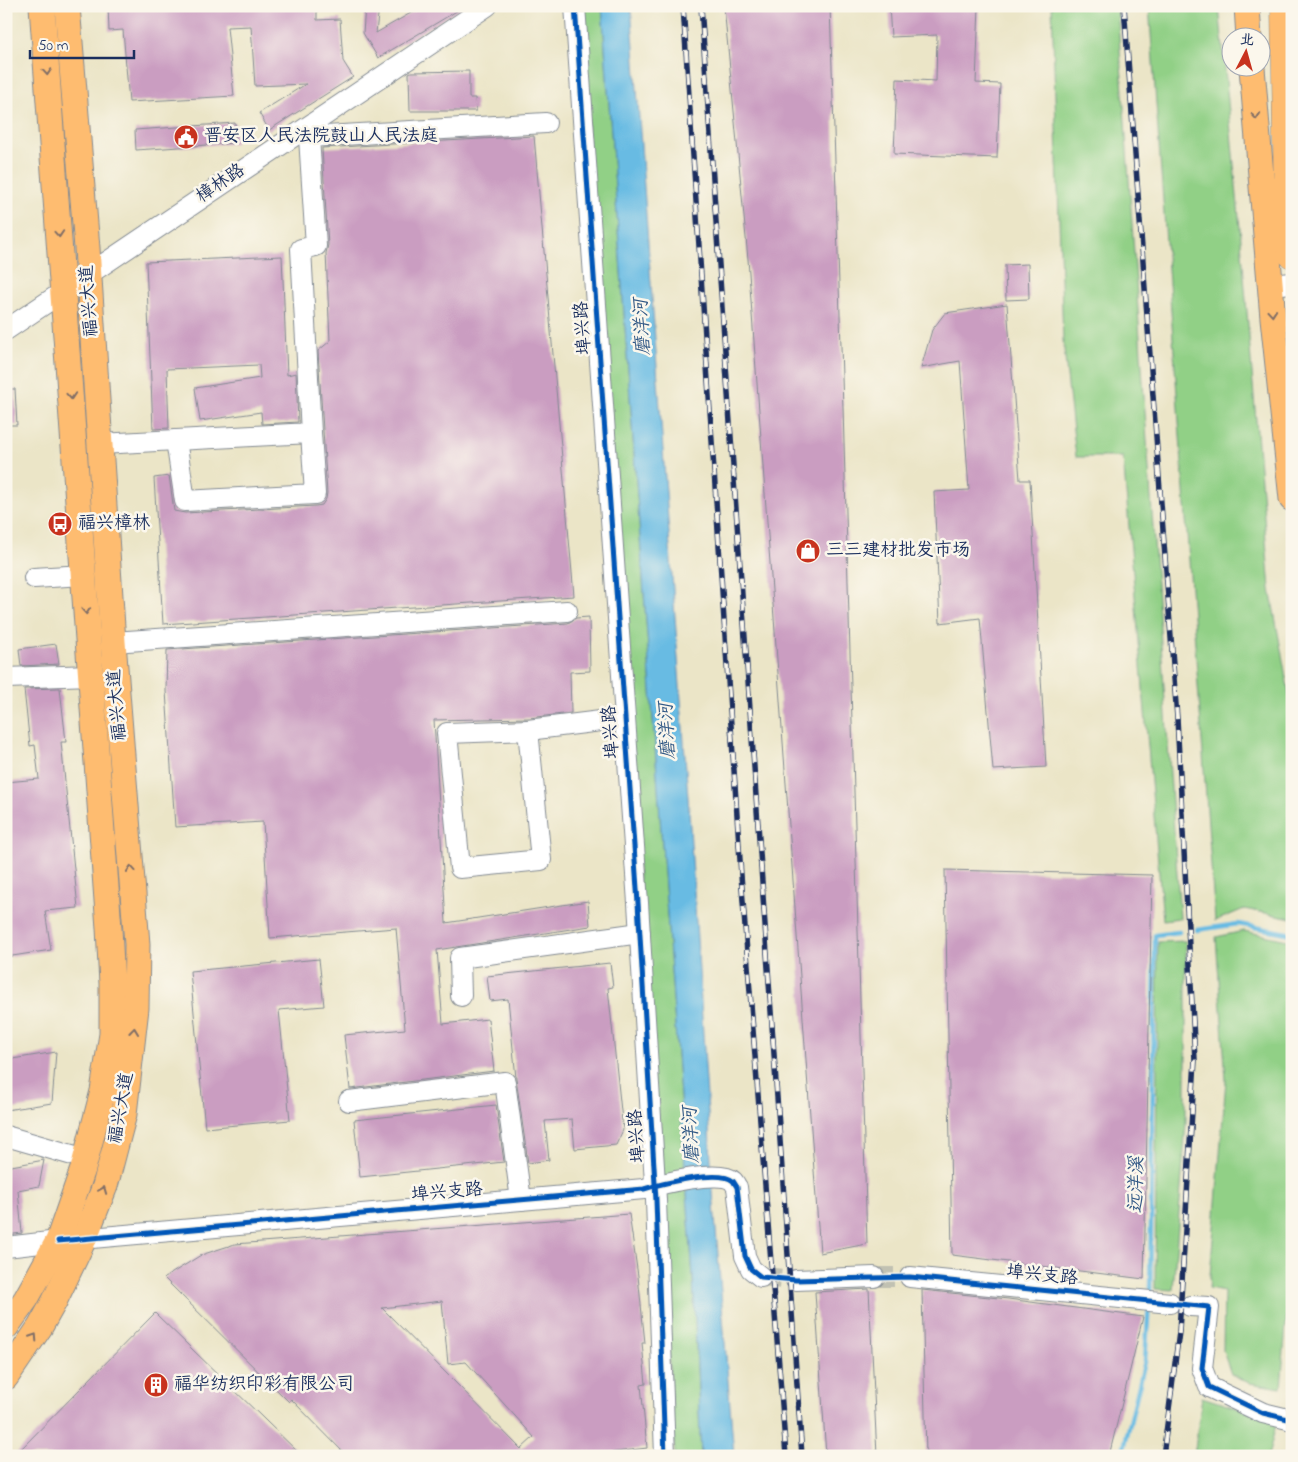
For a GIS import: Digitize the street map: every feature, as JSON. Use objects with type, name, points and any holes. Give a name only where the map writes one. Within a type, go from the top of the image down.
[{"type":"highway","points":[[1285,6],[1288,205],[1292,254]]},
{"type":"main road","name":"福兴大道","points":[[6,1327],[26,1300],[58,1241],[86,1159],[103,1091],[112,1034],[112,984],[64,290],[42,6]]},
{"type":"main road","name":"福兴大道","points":[[6,1377],[40,1327],[54,1302],[84,1239],[105,1186],[124,1114],[136,1008],[137,944],[67,6]]},
{"type":"main road","points":[[1247,6],[1248,28]]},
{"type":"main road","points":[[1253,78],[1281,284],[1292,500]]},
{"type":"street","name":"樟林路","points":[[6,330],[487,6]]},
{"type":"street","name":"埠兴路","points":[[575,6],[656,1186],[665,1456]]},
{"type":"street","points":[[176,440],[185,501],[315,494],[301,250],[316,246],[309,137],[546,123]]},
{"type":"street","points":[[100,444],[311,433]]},
{"type":"street","points":[[34,578],[84,575]]},
{"type":"street","points":[[113,642],[567,611]]},
{"type":"street","points":[[6,678],[90,675]]},
{"type":"street","points":[[528,730],[541,860],[460,868],[447,733],[528,730],[625,718]]},
{"type":"street","points":[[461,996],[460,958],[640,934]]},
{"type":"street","points":[[349,1101],[505,1082],[521,1200]]},
{"type":"street","points":[[6,1136],[86,1159]]},
{"type":"street","name":"埠兴支路","points":[[6,1248],[58,1241],[644,1189],[681,1179],[720,1177],[734,1181],[737,1187],[745,1256],[751,1269],[761,1278]]},
{"type":"street","points":[[796,1280],[874,1277]]},
{"type":"street","name":"埠兴支路","points":[[910,1277],[1170,1303]]},
{"type":"street","points":[[1200,1306],[1202,1368],[1209,1387],[1263,1413],[1292,1420]]},
{"type":"green space","points":[[579,6],[602,6],[693,1277],[701,1456],[675,1456],[639,880]]},
{"type":"green space","points":[[1052,6],[1117,6],[1180,918],[1163,920],[1123,457],[1076,457],[1063,340]]},
{"type":"green space","points":[[1149,6],[1219,6],[1221,28],[1220,78],[1226,78],[1270,589],[1290,699],[1292,726],[1292,918],[1244,909],[1215,921]]},
{"type":"green space","points":[[1244,931],[1292,941],[1292,1248],[1281,1388],[1249,1383],[1231,1374],[1223,1351],[1224,1291],[1209,1288],[1226,1080],[1216,937]]},
{"type":"green space","points":[[1186,941],[1186,1123],[1173,1290],[1155,1289],[1158,942]]},
{"type":"green space","points":[[1202,1397],[1277,1421],[1268,1456],[1194,1456]]},
{"type":"water","name":"磨洋河","points":[[602,6],[631,6],[689,811],[713,1192],[734,1456],[701,1456],[693,1277]]},
{"type":"building","points":[[108,6],[317,6],[317,20],[340,19],[343,61],[353,77],[269,130],[259,113],[306,84],[255,86],[251,26],[227,27],[234,96],[129,102],[123,30],[109,31]]},
{"type":"building","points":[[365,6],[379,6],[376,33],[423,6],[465,6],[378,58],[363,33]]},
{"type":"building","name":"三三建材批发市场","points":[[724,6],[830,6],[867,1244],[820,1253],[748,259]]},
{"type":"building","points":[[889,6],[979,6],[976,83],[1000,84],[997,158],[894,154],[897,79],[936,81],[937,35],[891,37]]},
{"type":"building","points":[[469,71],[469,98],[475,98],[476,111],[410,111],[409,73]]},
{"type":"building","name":"晋安区人民法院鼓山人民法庭","points":[[235,123],[236,143],[136,150],[135,130]]},
{"type":"building","points":[[534,136],[574,596],[163,624],[154,478],[169,476],[174,511],[185,513],[316,506],[322,505],[326,499],[318,351],[330,341],[326,253],[328,245],[322,148]]},
{"type":"building","points":[[282,256],[287,375],[296,373],[298,422],[262,424],[261,412],[200,421],[195,388],[260,378],[259,365],[167,369],[169,428],[153,429],[146,262]]},
{"type":"building","points":[[1028,264],[1029,299],[1006,300],[1005,265]]},
{"type":"building","points":[[1007,304],[1020,480],[1030,480],[1046,767],[993,770],[980,618],[940,623],[934,492],[969,490],[960,361],[921,368],[932,330],[945,313]]},
{"type":"building","points":[[6,389],[15,389],[17,425],[6,425]]},
{"type":"building","points":[[589,617],[590,671],[570,672],[571,713],[529,718],[434,720],[446,923],[588,901],[590,926],[437,950],[443,1024],[488,1019],[494,1071],[350,1089],[344,1035],[405,1029],[396,928],[270,938],[263,822],[175,827],[166,691],[167,650],[568,623],[576,618]]},
{"type":"building","points":[[56,644],[59,664],[21,666],[19,649]]},
{"type":"building","points":[[60,688],[66,742],[61,742],[78,908],[45,911],[51,950],[6,957],[6,782],[39,779],[35,745],[30,746],[24,689]]},
{"type":"building","points":[[945,870],[1152,875],[1144,1279],[952,1255]]},
{"type":"building","points":[[319,959],[324,1006],[279,1010],[290,1120],[205,1128],[190,971]]},
{"type":"building","points":[[610,963],[613,987],[608,988],[623,1130],[616,1145],[575,1149],[572,1119],[545,1121],[549,1160],[528,1163],[516,1078],[508,999],[490,1001],[487,976]]},
{"type":"building","points":[[56,1052],[52,1103],[6,1110],[6,1060]]},
{"type":"building","points":[[496,1105],[504,1162],[360,1177],[354,1120]]},
{"type":"building","points":[[44,1160],[39,1186],[18,1190],[22,1233],[6,1235],[6,1167]]},
{"type":"building","points":[[629,1214],[645,1343],[642,1343],[646,1384],[641,1385],[647,1448],[585,1456],[347,1456],[291,1399],[289,1402],[164,1278],[201,1255],[235,1244]],"holes":[[[442,1301],[448,1364],[466,1362],[534,1437],[521,1449],[382,1308]]]},
{"type":"building","points":[[869,1289],[877,1456],[826,1456],[815,1292]]},
{"type":"building","points":[[922,1290],[1143,1317],[1109,1456],[926,1456]]},
{"type":"building","name":"福华纺织印彩有限公司","points":[[155,1313],[302,1456],[14,1456]]},
{"type":"waterway","name":"远洋溪","points":[[1197,930],[1238,924],[1292,934]]},
{"type":"waterway","name":"远洋溪","points":[[1150,1295],[1155,935],[1179,932]]},
{"type":"waterway","name":"远洋溪","points":[[1122,1456],[1145,1361],[1149,1305]]},
{"type":"tunnel","points":[[761,1277],[796,1280]]},
{"type":"tunnel","points":[[874,1277],[910,1277]]},
{"type":"railway","points":[[683,6],[741,875],[786,1456]]},
{"type":"railway","points":[[701,6],[802,1456]]},
{"type":"railway","points":[[1124,6],[1177,718],[1195,1060],[1179,1332],[1163,1456]]},
{"type":"cycle path","points":[[575,6],[638,903],[656,1200],[665,1456]]},
{"type":"cycle path","points":[[58,1241],[644,1189],[690,1179],[716,1176],[733,1181],[737,1187],[745,1256],[751,1269],[761,1277],[796,1280],[910,1277],[1209,1307],[1202,1368],[1209,1387],[1263,1413],[1292,1420]]},
{"type":"place","name":"晋安区人民法院鼓山人民法庭","points":[[186,137]]},
{"type":"place","name":"福兴樟林","points":[[60,524]]},
{"type":"place","name":"三三建材批发市场","points":[[808,551]]},
{"type":"place","name":"福华纺织印彩有限公司","points":[[156,1385]]}]
